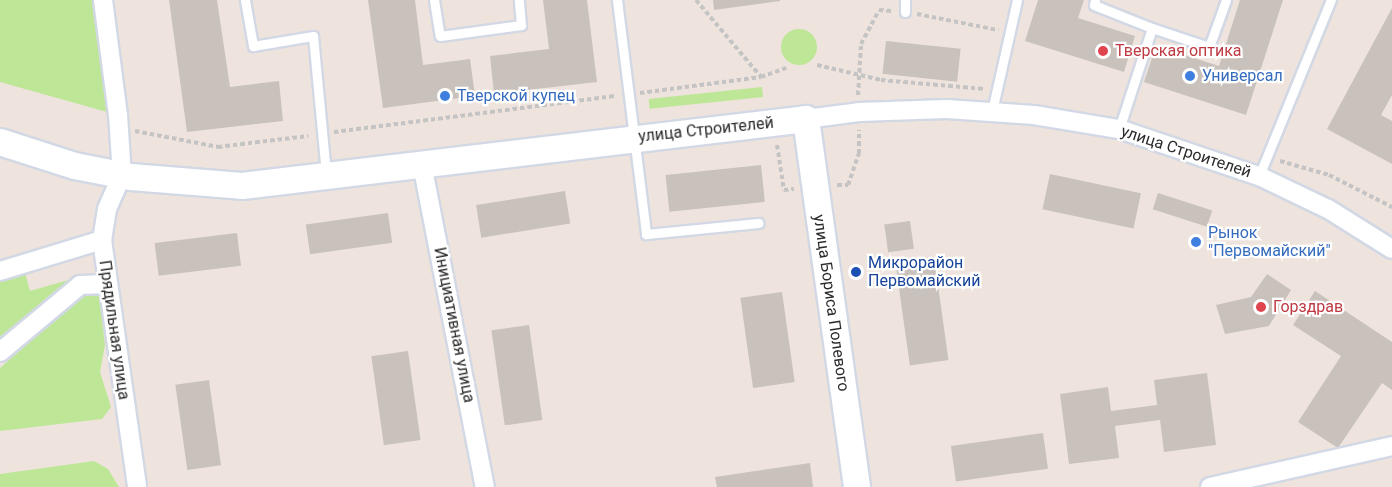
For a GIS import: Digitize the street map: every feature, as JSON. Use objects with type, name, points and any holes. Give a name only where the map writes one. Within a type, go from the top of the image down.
[{"type":"main road","name":"улица Строителей","points":[[0,142],[122,176],[222,186],[327,176],[806,119]]},
{"type":"main road","name":"улица Бориса Полевого","points":[[806,119],[857,487]]},
{"type":"street","points":[[103,0],[120,128],[122,176]]},
{"type":"street","name":"улица Строителей","points":[[806,119],[903,109],[992,111],[1119,129],[1259,176],[1328,209],[1392,249]]},
{"type":"street","name":"Инициативная улица","points":[[422,164],[484,487]]},
{"type":"street","name":"Прядильная улица","points":[[122,176],[107,210],[102,240],[106,284],[137,487]]},
{"type":"street","points":[[0,271],[102,240]]},
{"type":"street","points":[[0,352],[80,285],[106,284]]},
{"type":"street","points":[[1210,487],[1392,446]]},
{"type":"lane","points":[[245,0],[253,46],[313,36],[327,176]]},
{"type":"lane","points":[[434,0],[440,36],[521,25],[519,0]]},
{"type":"lane","points":[[617,0],[646,234],[758,223]]},
{"type":"lane","points":[[905,0],[905,12]]},
{"type":"lane","points":[[992,111],[1007,32],[1017,0]]},
{"type":"lane","points":[[1095,0],[1094,4],[1152,28],[1209,47],[1226,0]]},
{"type":"lane","points":[[1259,176],[1331,0]]},
{"type":"lane","points":[[1119,129],[1152,28]]},
{"type":"path","points":[[696,0],[761,77]]},
{"type":"path","points":[[905,12],[1007,32]]},
{"type":"path","points":[[120,128],[218,147],[761,77],[786,68]]},
{"type":"green space","points":[[0,0],[92,0],[107,112],[0,82]]},
{"type":"green space","points":[[799,29],[811,35],[817,47],[811,59],[799,65],[787,59],[781,47],[787,35]]},
{"type":"green space","points":[[762,87],[763,97],[650,109],[649,99]]},
{"type":"green space","points":[[25,273],[30,291],[72,279],[0,343],[0,281]]},
{"type":"green space","points":[[99,294],[105,345],[100,372],[111,407],[102,419],[0,431],[0,368],[83,295]]},
{"type":"green space","points":[[94,461],[108,469],[119,487],[0,487],[0,474]]},
{"type":"building","points":[[169,0],[217,0],[230,87],[279,81],[283,121],[187,132]]},
{"type":"building","points":[[368,0],[415,0],[423,65],[470,59],[475,96],[383,108]]},
{"type":"building","points":[[543,0],[587,0],[597,82],[494,94],[490,56],[549,49]]},
{"type":"building","points":[[713,0],[780,0],[780,1],[714,10]]},
{"type":"building","points":[[1038,0],[1084,0],[1078,18],[1135,36],[1124,72],[1025,41]]},
{"type":"building","points":[[1240,0],[1283,0],[1246,115],[1144,82],[1156,46],[1219,66]]},
{"type":"building","points":[[1392,8],[1392,95],[1381,115],[1392,121],[1392,164],[1327,129]]},
{"type":"building","points":[[886,41],[961,49],[957,82],[883,74]]},
{"type":"building","points":[[761,165],[765,202],[669,212],[666,175]]},
{"type":"building","points":[[1050,174],[1141,193],[1133,229],[1043,209]]},
{"type":"building","points":[[565,191],[570,224],[481,238],[476,205]]},
{"type":"building","points":[[1158,193],[1212,211],[1207,227],[1153,209]]},
{"type":"building","points":[[388,213],[392,243],[310,254],[306,225]]},
{"type":"building","points":[[910,221],[914,249],[888,252],[884,225]]},
{"type":"building","points":[[237,233],[241,266],[159,276],[155,243]]},
{"type":"building","points":[[935,264],[948,360],[910,365],[896,269]]},
{"type":"building","points":[[1267,274],[1291,290],[1269,326],[1225,334],[1216,305],[1251,297]]},
{"type":"building","points":[[1315,291],[1392,342],[1392,390],[1382,383],[1338,448],[1298,422],[1341,356],[1293,325]]},
{"type":"building","points":[[782,292],[795,382],[753,388],[740,298]]},
{"type":"building","points":[[529,325],[542,420],[505,425],[491,330]]},
{"type":"building","points":[[408,351],[421,440],[384,445],[371,356]]},
{"type":"building","points":[[1207,373],[1216,445],[1164,452],[1160,420],[1115,426],[1119,458],[1069,464],[1060,394],[1108,387],[1111,411],[1157,405],[1154,380]]},
{"type":"building","points":[[209,380],[221,465],[187,470],[175,385]]},
{"type":"building","points":[[1043,433],[1048,469],[956,482],[951,446]]},
{"type":"building","points":[[810,463],[813,487],[717,487],[715,477]]},
{"type":"place","name":"Тверская оптика","points":[[1103,51]]},
{"type":"place","name":"Универсал","points":[[1190,76]]},
{"type":"place","name":"Тверской купец","points":[[445,96]]},
{"type":"place","name":"Рынок \"Первомайский\"","points":[[1196,242]]},
{"type":"place","name":"Микрорайон Первомайский","points":[[856,272]]},
{"type":"place","name":"Горздрав","points":[[1261,307]]}]
